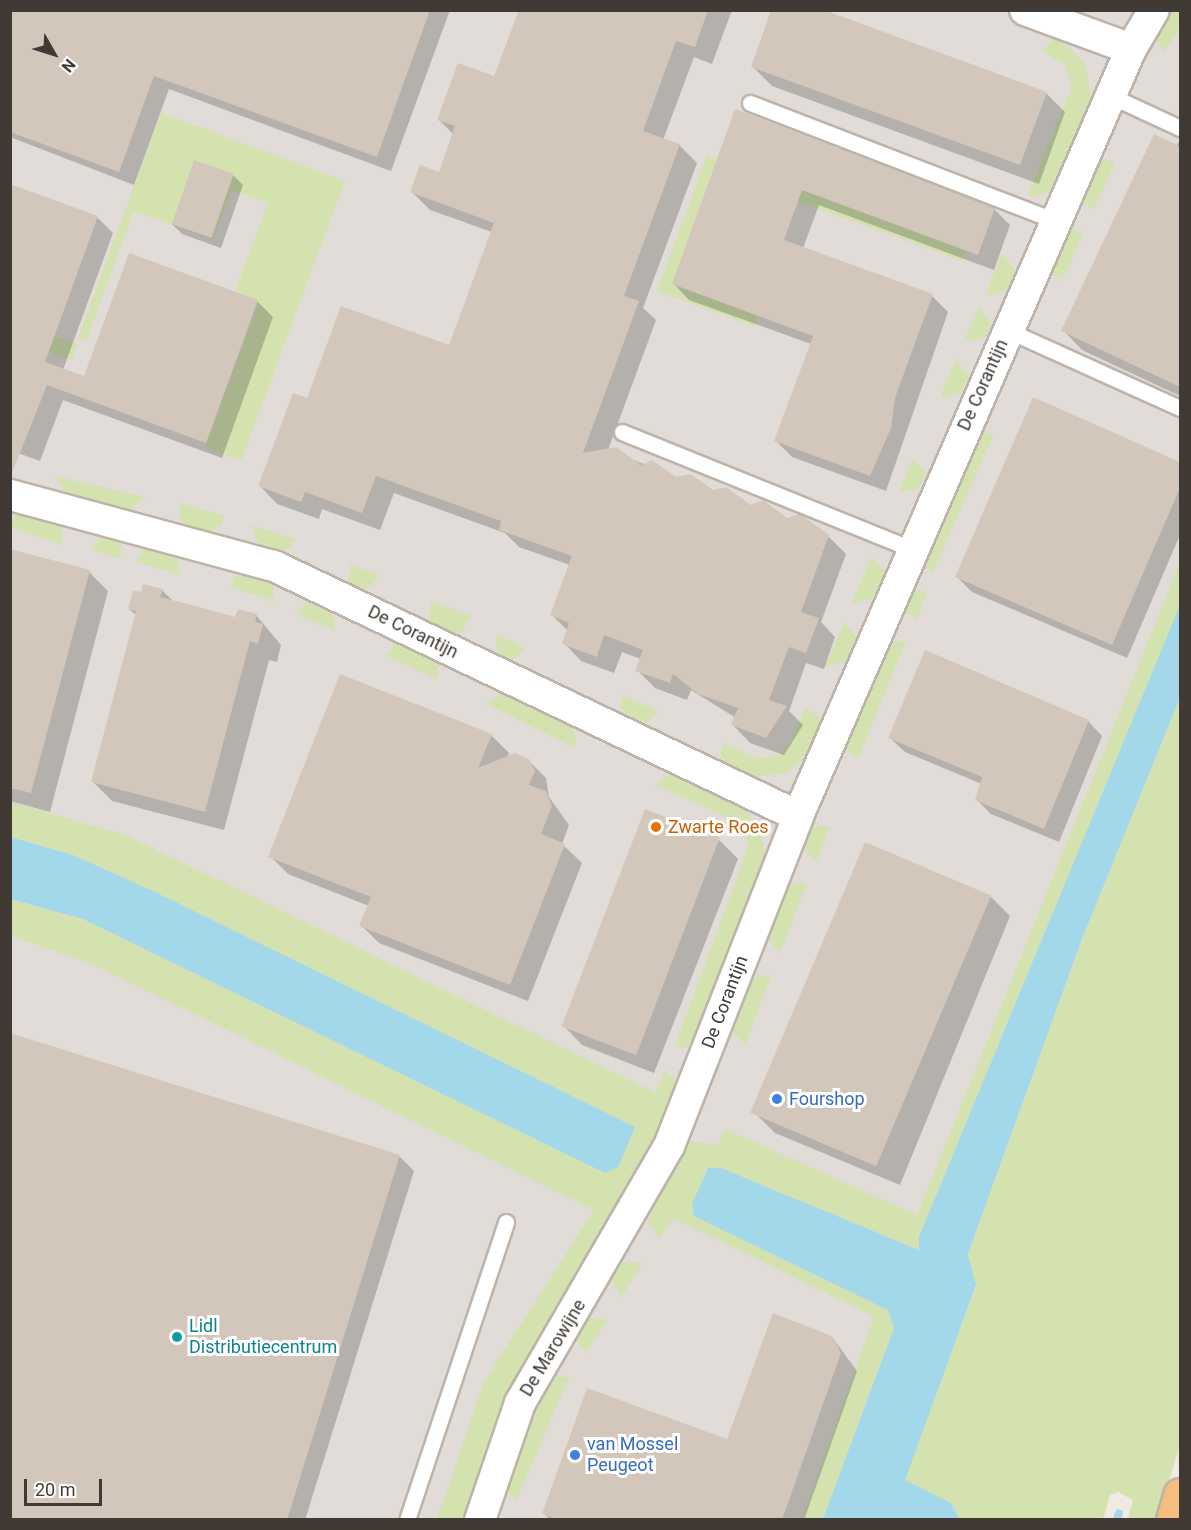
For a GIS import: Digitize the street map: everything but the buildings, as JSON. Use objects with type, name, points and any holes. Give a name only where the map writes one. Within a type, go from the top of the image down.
[{"type":"highway","points":[[1173,1520],[1180,1496]]},
{"type":"street","points":[[1025,10],[1131,49]]},
{"type":"street","name":"De Corantijn","points":[[648,1187],[798,816],[912,549],[1131,49],[1154,10]]},
{"type":"street","name":"De Corantijn","points":[[10,495],[274,566],[798,816]]},
{"type":"street","name":"De Marowijne","points":[[480,1520],[520,1403],[648,1187]]},
{"type":"lane","points":[[1111,96],[1180,128]]},
{"type":"lane","points":[[750,103],[1056,220]]},
{"type":"lane","points":[[1007,330],[1180,408]]},
{"type":"lane","points":[[621,432],[912,549]]},
{"type":"lane","points":[[407,1520],[506,1222]]},
{"type":"shaded area","points":[[10,11],[1180,11],[1180,674],[866,1519],[11,1519]]},
{"type":"green space","points":[[1170,11],[1180,11],[1180,29],[1163,52],[1155,36]]},
{"type":"green space","points":[[1056,37],[1085,63],[1091,96],[1051,191],[1033,198],[1028,195],[1072,86],[1064,64],[1042,51]]},
{"type":"green space","points":[[161,113],[345,181],[241,461],[205,448],[259,301],[235,292],[268,203],[232,190],[213,240],[134,211],[86,341],[78,338]]},
{"type":"green space","points":[[707,155],[966,250],[962,261],[713,170],[672,284],[758,316],[754,326],[657,291]]},
{"type":"green space","points":[[1105,160],[1115,163],[1093,211],[1081,199],[1096,163]]},
{"type":"green space","points":[[1068,231],[1084,232],[1062,281],[1049,269]]},
{"type":"green space","points":[[1002,253],[1015,271],[1008,289],[990,295],[986,293]]},
{"type":"green space","points":[[979,307],[992,325],[985,338],[970,341],[965,339]]},
{"type":"green space","points":[[11,321],[77,344],[72,360],[10,339]]},
{"type":"green space","points":[[956,359],[969,377],[960,394],[945,398],[941,395]]},
{"type":"green space","points":[[982,432],[994,434],[932,574],[923,564],[975,436]]},
{"type":"green space","points":[[913,458],[927,474],[917,490],[899,491]]},
{"type":"green space","points":[[55,476],[145,497],[128,512],[68,496]]},
{"type":"green space","points":[[181,503],[224,516],[221,526],[207,533],[187,527],[180,520]]},
{"type":"green space","points":[[25,511],[61,524],[63,545],[11,528],[12,518]]},
{"type":"green space","points":[[252,525],[296,539],[290,548],[276,552],[257,542]]},
{"type":"green space","points":[[103,535],[121,542],[120,559],[91,550]]},
{"type":"green space","points":[[153,546],[177,554],[180,575],[136,562],[144,548]]},
{"type":"green space","points":[[872,556],[885,572],[875,597],[851,604]]},
{"type":"green space","points":[[1180,562],[1180,605],[919,1237],[919,1250],[721,1168],[707,1168],[692,1204],[695,1216],[888,1310],[894,1328],[823,1519],[802,1519],[874,1317],[673,1218],[659,1239],[648,1222],[688,1141],[718,1145],[725,1129],[917,1215]]},
{"type":"green space","points":[[350,564],[378,575],[372,585],[361,590],[349,585]]},
{"type":"green space","points":[[248,571],[272,580],[274,601],[231,587],[234,577]]},
{"type":"green space","points":[[911,589],[927,592],[917,620],[904,610]]},
{"type":"green space","points":[[309,599],[333,610],[335,631],[295,614]]},
{"type":"green space","points":[[431,601],[471,616],[462,632],[451,634],[429,623]]},
{"type":"green space","points":[[844,622],[857,638],[849,660],[825,667]]},
{"type":"green space","points":[[496,634],[525,649],[511,661],[497,656]]},
{"type":"green space","points":[[906,641],[858,759],[855,759],[844,744],[889,642]]},
{"type":"green space","points":[[405,642],[438,659],[438,680],[387,656],[395,643]]},
{"type":"green space","points":[[502,691],[574,724],[576,749],[487,704]]},
{"type":"green space","points":[[623,695],[659,712],[647,723],[629,720],[620,706]]},
{"type":"green space","points":[[1180,698],[1180,1445],[1157,1519],[1128,1519],[1133,1500],[1118,1492],[1110,1495],[1103,1519],[960,1519],[951,1503],[904,1480],[976,1286],[968,1254],[1082,939]]},
{"type":"green space","points":[[805,708],[820,717],[821,728],[807,756],[786,773],[756,777],[726,766],[720,752],[724,743],[757,758],[777,756],[791,742]]},
{"type":"green space","points":[[674,772],[745,809],[761,832],[765,855],[696,1041],[681,1049],[676,1043],[749,845],[743,832],[722,815],[655,785]]},
{"type":"green space","points":[[11,802],[128,836],[656,1093],[664,1071],[672,1076],[678,1089],[640,1182],[514,1382],[463,1519],[437,1519],[484,1382],[594,1210],[92,964],[11,936],[10,899],[83,919],[605,1173],[635,1127],[155,892],[73,855],[11,837]]},
{"type":"green space","points":[[819,825],[830,827],[816,862],[802,846],[808,831]]},
{"type":"green space","points":[[795,883],[807,884],[780,953],[766,937],[783,893]]},
{"type":"green space","points":[[759,975],[771,976],[745,1045],[731,1029],[748,985]]},
{"type":"green space","points":[[623,1262],[643,1263],[621,1298],[611,1280]]},
{"type":"green space","points":[[586,1318],[607,1320],[586,1354],[575,1337]]},
{"type":"green space","points":[[558,1376],[569,1378],[516,1501],[504,1486],[530,1413]]},
{"type":"water","points":[[1180,605],[1180,698],[1082,939],[968,1254],[976,1285],[905,1480],[951,1503],[960,1519],[823,1519],[894,1328],[888,1310],[694,1216],[692,1204],[708,1168],[721,1168],[919,1250],[919,1237]]},
{"type":"water","points":[[10,837],[73,855],[155,892],[635,1127],[618,1167],[605,1173],[83,919],[11,899]]},
{"type":"waterway","points":[[1117,1520],[1119,1513]]},
{"type":"place","name":"Zwarte Roes","points":[[656,827]]},
{"type":"place","name":"Fourshop","points":[[777,1099]]},
{"type":"place","name":"Lidl Distributiecentrum","points":[[177,1337]]},
{"type":"place","name":"van Mossel Peugeot","points":[[575,1455]]}]
